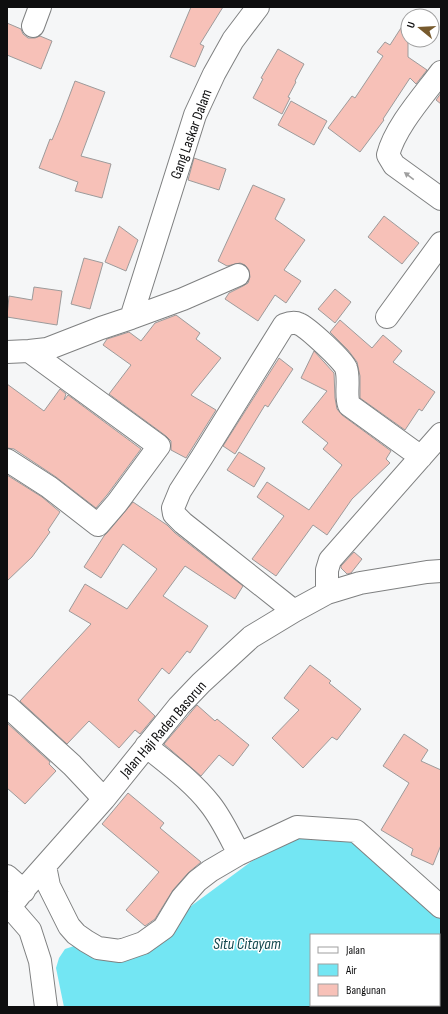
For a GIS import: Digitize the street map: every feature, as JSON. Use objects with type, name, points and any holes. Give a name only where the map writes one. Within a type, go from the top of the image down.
[{"type":"street","name":"Gang Laskar Dalam","points":[[131,318],[195,115],[214,74],[233,40],[258,7]]},
{"type":"street","points":[[441,72],[399,129],[390,146],[388,155],[394,164],[441,199]]},
{"type":"street","points":[[387,317],[441,243]]},
{"type":"street","points":[[7,352],[47,349],[183,299],[238,276]]},
{"type":"street","points":[[294,611],[183,523],[174,514],[173,508],[180,492],[284,325],[291,323],[300,324],[336,354],[346,369],[347,399],[349,405],[421,457]]},
{"type":"street","points":[[7,460],[49,487],[98,525],[117,504],[159,446],[28,351]]},
{"type":"street","points":[[327,593],[327,570],[330,560],[441,434]]},
{"type":"street","name":"Jalan Haji Raden Basorun","points":[[9,909],[104,798],[179,706],[201,683],[251,637],[327,593],[360,583],[441,571]]},
{"type":"street","points":[[7,706],[72,765],[104,798]]},
{"type":"street","points":[[146,746],[192,784],[210,804],[223,823],[239,854]]},
{"type":"street","points":[[43,868],[49,886],[69,926],[76,934],[98,948],[120,951],[143,943],[164,928],[182,898],[197,881],[210,871],[239,854],[297,827],[356,832],[441,907]]},
{"type":"street","points":[[7,876],[25,889]]},
{"type":"street","points":[[9,909],[30,930],[40,961],[46,1007]]},
{"type":"water","name":"Situ Citayam","points":[[315,834],[346,836],[441,913],[441,1007],[64,1007],[56,968],[59,958],[65,949],[74,946],[113,953],[187,909],[252,861],[291,840]]},
{"type":"building","points":[[191,7],[223,7],[200,44],[204,46],[195,67],[170,57]]},
{"type":"building","points":[[7,23],[21,29],[23,34],[28,38],[40,36],[52,41],[41,69],[7,55]]},
{"type":"building","points":[[400,29],[400,48],[408,48],[408,57],[427,70],[416,84],[410,78],[383,119],[384,120],[360,152],[328,128],[352,96],[355,98],[383,56],[377,52],[385,42],[390,45]]},
{"type":"building","points":[[278,49],[304,64],[295,81],[296,82],[288,97],[290,98],[282,114],[253,98],[263,79],[261,78]]},
{"type":"building","points":[[75,81],[105,92],[81,156],[111,164],[102,198],[75,191],[78,182],[39,168],[50,139],[52,140]]},
{"type":"building","points":[[441,93],[441,104],[436,100]]},
{"type":"building","points":[[291,101],[327,121],[314,145],[278,125]]},
{"type":"building","points":[[194,158],[226,169],[219,190],[188,180]]},
{"type":"building","points":[[253,185],[285,199],[275,219],[305,240],[284,270],[301,281],[286,303],[275,295],[258,321],[225,299],[229,293],[248,283],[250,277],[249,270],[245,265],[240,263],[227,266],[218,261]]},
{"type":"building","points":[[384,216],[419,243],[402,264],[368,237]]},
{"type":"building","points":[[119,226],[138,240],[126,271],[105,262]]},
{"type":"building","points":[[84,258],[103,263],[90,309],[71,304]]},
{"type":"building","points":[[34,287],[62,291],[57,325],[7,317],[9,296],[32,300]]},
{"type":"building","points":[[335,289],[351,302],[335,323],[318,309]]},
{"type":"building","points":[[176,315],[200,333],[196,339],[221,358],[191,395],[216,410],[186,458],[171,450],[171,441],[166,436],[109,394],[131,365],[103,345],[107,339],[129,332],[141,341],[155,323]]},
{"type":"building","points":[[340,320],[372,348],[383,335],[402,351],[393,362],[435,392],[422,411],[419,409],[405,430],[360,398],[360,376],[357,362],[348,350],[330,332]]},
{"type":"building","points":[[314,351],[334,373],[337,409],[342,415],[391,451],[386,459],[390,463],[352,499],[327,535],[313,525],[276,576],[252,559],[284,516],[257,497],[267,482],[309,510],[342,465],[323,449],[328,443],[302,422],[327,391],[301,378]]},
{"type":"building","points":[[279,358],[293,369],[268,407],[265,405],[235,454],[223,446]]},
{"type":"building","points":[[7,384],[44,411],[60,389],[66,394],[64,400],[68,395],[141,449],[96,508],[56,477],[14,449],[7,448]]},
{"type":"building","points":[[239,452],[265,468],[254,487],[227,470]]},
{"type":"building","points":[[7,475],[42,497],[60,512],[48,530],[50,532],[32,557],[7,581]]},
{"type":"building","points":[[133,502],[167,525],[175,533],[243,586],[235,599],[185,566],[163,596],[208,626],[190,653],[187,651],[169,674],[162,668],[138,700],[155,716],[140,734],[135,730],[119,748],[89,721],[67,744],[20,701],[91,624],[69,611],[85,584],[127,609],[157,569],[123,544],[101,578],[84,567],[104,536]]},
{"type":"building","points":[[354,552],[362,559],[351,573],[347,574],[341,566]]},
{"type":"building","points":[[310,665],[331,681],[329,683],[361,709],[337,740],[332,737],[303,768],[272,738],[299,710],[284,698]]},
{"type":"building","points":[[197,705],[215,721],[217,719],[249,745],[233,766],[219,755],[201,776],[164,744]]},
{"type":"building","points":[[7,723],[50,762],[49,764],[56,771],[25,804],[7,788]]},
{"type":"building","points":[[404,734],[428,750],[421,761],[441,770],[441,845],[433,865],[411,855],[413,849],[381,830],[409,783],[383,766]]},
{"type":"building","points":[[128,793],[164,823],[160,828],[201,862],[188,873],[173,890],[155,919],[145,926],[126,910],[159,872],[102,824]]}]
